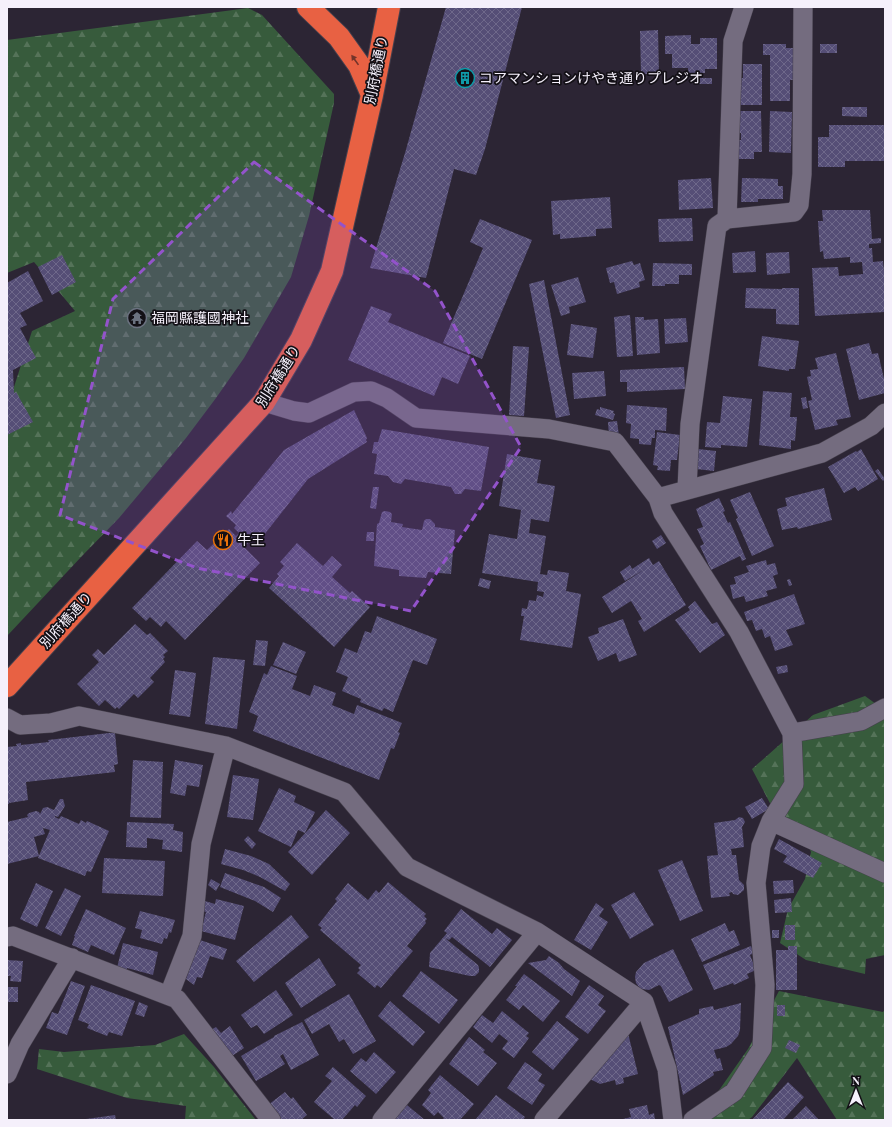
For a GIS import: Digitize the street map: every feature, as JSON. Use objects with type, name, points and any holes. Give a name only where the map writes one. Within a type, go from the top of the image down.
[{"type":"highway","points":[[308,7],[340,37],[360,65],[372,95]]},
{"type":"highway","name":"別府橋通り","points":[[7,686],[264,402],[301,340],[332,271],[372,95],[389,7]]},
{"type":"street","points":[[727,219],[733,42],[744,7]]},
{"type":"street","points":[[687,489],[690,424],[717,226],[727,219],[794,212],[799,205],[802,174],[803,7]]},
{"type":"street","points":[[264,402],[294,411],[309,412],[354,392],[371,391],[387,398],[416,418],[549,429],[615,442],[658,498],[664,513],[738,632],[792,733],[794,784],[771,821],[761,846],[756,883],[765,985],[762,1048],[734,1092],[693,1120]]},
{"type":"street","points":[[658,498],[822,453],[871,426],[885,413]]},
{"type":"street","points":[[792,733],[860,721],[885,708]]},
{"type":"street","points":[[7,718],[20,725],[51,723],[79,716],[226,746],[344,792],[407,867],[537,932],[644,1002],[667,1069],[673,1120]]},
{"type":"street","points":[[169,995],[192,936],[201,844],[226,746]]},
{"type":"street","points":[[771,821],[885,872]]},
{"type":"street","points":[[382,1120],[537,932]]},
{"type":"street","points":[[7,937],[12,936],[178,999],[270,1120]]},
{"type":"street","points":[[7,1074],[20,1044],[72,958]]},
{"type":"street","points":[[544,1120],[644,1002]]},
{"type":"highlighted area","points":[[254,162],[435,291],[521,447],[411,611],[197,568],[60,515],[113,299]]},
{"type":"green space","name":"福岡縣護國神社","points":[[248,8],[262,15],[334,94],[334,103],[309,216],[291,277],[244,358],[186,438],[119,518],[7,636],[7,394],[13,390],[32,331],[75,311],[34,262],[7,273],[7,40]]},
{"type":"green space","points":[[865,696],[876,704],[885,716],[885,955],[866,959],[865,974],[806,960],[780,943],[788,909],[805,879],[811,852],[801,828],[772,807],[752,769],[813,715]]},
{"type":"green space","points":[[779,991],[883,1012],[885,1009],[885,1120],[837,1120],[797,1058],[752,1117],[748,1120],[704,1120],[703,1113],[748,1049]]},
{"type":"green space","points":[[184,1034],[214,1067],[256,1120],[185,1120],[186,1106],[127,1098],[37,1069],[39,1049],[64,1052],[155,1045]]},
{"type":"building","name":"コアマンションけやき通りプレジオ","points":[[446,7],[522,7],[485,149],[476,175],[454,169],[426,278],[370,268],[405,153]]},
{"type":"building","points":[[658,30],[659,74],[641,74],[640,31]]},
{"type":"building","points":[[691,35],[691,44],[700,44],[700,38],[717,38],[717,69],[705,69],[705,73],[688,73],[688,68],[672,68],[672,54],[665,54],[665,36]]},
{"type":"building","points":[[763,44],[786,44],[786,48],[793,48],[793,80],[790,80],[790,101],[770,101],[770,55],[763,55]]},
{"type":"building","points":[[820,44],[837,44],[837,53],[820,53]]},
{"type":"building","points":[[743,64],[762,64],[762,105],[739,105],[739,78],[743,78]]},
{"type":"building","points":[[693,78],[712,78],[712,84],[693,84]]},
{"type":"building","points":[[842,107],[867,107],[867,117],[842,116]]},
{"type":"building","points":[[739,111],[761,111],[762,152],[754,152],[754,159],[739,159],[738,140],[741,140],[741,133],[739,133]]},
{"type":"building","points":[[770,111],[792,112],[791,153],[769,152]]},
{"type":"building","points":[[829,125],[885,125],[885,161],[845,161],[845,167],[818,167],[818,137],[829,137]]},
{"type":"building","points":[[711,178],[713,208],[679,210],[678,180]]},
{"type":"building","points":[[742,178],[778,179],[778,186],[783,186],[783,199],[758,199],[758,202],[741,202]]},
{"type":"building","points":[[610,197],[612,228],[596,229],[596,236],[560,239],[560,234],[553,235],[551,201]]},
{"type":"building","points":[[822,210],[870,210],[872,239],[881,238],[881,243],[869,244],[869,248],[872,248],[873,262],[883,261],[885,271],[885,312],[815,316],[812,268],[838,267],[839,276],[863,274],[862,262],[850,263],[850,257],[824,259],[823,251],[820,252],[818,221],[823,221]]},
{"type":"building","points":[[692,218],[693,241],[659,242],[658,219]]},
{"type":"building","points":[[480,219],[532,240],[482,359],[443,343],[483,248],[470,242]]},
{"type":"building","points":[[755,251],[756,272],[733,273],[732,253]]},
{"type":"building","points":[[789,252],[790,273],[767,275],[766,253]]},
{"type":"building","points":[[62,255],[76,282],[52,295],[38,267]]},
{"type":"building","points":[[632,261],[634,265],[640,263],[645,280],[639,282],[640,287],[617,294],[614,282],[610,283],[606,268]]},
{"type":"building","points":[[653,263],[692,264],[692,275],[679,275],[679,284],[652,286]]},
{"type":"building","points":[[28,271],[43,301],[20,313],[27,325],[20,328],[36,358],[13,370],[14,393],[16,392],[33,422],[7,435],[7,283]]},
{"type":"building","points":[[578,277],[586,302],[569,307],[570,313],[561,316],[551,285]]},
{"type":"building","points":[[544,280],[570,415],[556,418],[529,284]]},
{"type":"building","points":[[746,288],[799,288],[799,325],[776,324],[776,309],[745,308]]},
{"type":"building","points":[[371,306],[392,314],[388,322],[470,356],[458,384],[442,377],[434,396],[348,360]]},
{"type":"building","points":[[630,315],[633,356],[617,357],[614,317]]},
{"type":"building","points":[[635,317],[644,317],[644,320],[658,319],[660,353],[637,355]]},
{"type":"building","points":[[686,318],[688,342],[665,344],[664,319]]},
{"type":"building","points":[[571,324],[597,328],[593,358],[567,355]]},
{"type":"building","points":[[762,336],[799,341],[795,369],[789,369],[789,371],[758,366]]},
{"type":"building","points":[[869,343],[872,354],[878,353],[885,383],[885,393],[859,400],[846,349]]},
{"type":"building","points":[[513,346],[529,347],[524,416],[509,415]]},
{"type":"building","points":[[836,353],[851,417],[836,420],[838,425],[815,430],[808,401],[812,400],[807,377],[811,376],[810,370],[818,369],[815,358]]},
{"type":"building","points":[[684,367],[685,389],[627,392],[627,382],[620,382],[620,370]]},
{"type":"building","points":[[604,371],[606,396],[574,399],[572,373]]},
{"type":"building","points":[[763,391],[792,393],[790,417],[797,417],[795,441],[791,440],[791,449],[759,445]]},
{"type":"building","points":[[723,396],[752,399],[747,447],[721,445],[721,448],[705,447],[707,422],[720,423]]},
{"type":"building","points":[[806,397],[808,408],[803,409],[801,398]]},
{"type":"building","points":[[627,405],[667,408],[666,431],[655,430],[655,438],[652,438],[651,445],[639,444],[639,439],[630,438],[631,424],[626,423]]},
{"type":"building","points":[[600,407],[614,411],[613,413],[615,414],[613,420],[595,415],[597,409],[600,410]]},
{"type":"building","points":[[354,410],[367,438],[367,442],[308,479],[264,535],[260,533],[251,543],[249,542],[244,547],[260,563],[185,640],[166,621],[161,627],[150,617],[146,621],[132,608],[197,541],[207,550],[229,529],[236,536],[239,533],[234,528],[236,525],[226,516],[231,511],[232,514],[284,450]]},
{"type":"building","points":[[617,421],[619,436],[609,437],[608,422]]},
{"type":"building","points":[[382,429],[489,447],[481,491],[465,489],[461,494],[455,494],[451,487],[405,479],[401,484],[393,482],[388,476],[374,474],[377,454],[372,453],[374,442],[378,442]]},
{"type":"building","points":[[657,432],[680,435],[677,460],[671,460],[670,471],[657,470],[658,466],[653,465]]},
{"type":"building","points":[[698,449],[716,451],[714,471],[696,469]]},
{"type":"building","points":[[861,449],[878,479],[858,491],[855,487],[844,493],[828,467]]},
{"type":"building","points":[[507,454],[541,460],[537,483],[555,486],[549,522],[531,519],[529,533],[546,536],[540,574],[547,575],[548,570],[569,573],[566,591],[581,594],[572,648],[520,640],[524,616],[521,616],[522,608],[527,609],[529,600],[536,601],[537,595],[543,597],[544,592],[537,591],[538,582],[482,573],[489,534],[517,539],[521,510],[499,506]]},
{"type":"building","points":[[878,469],[885,479],[883,481],[875,471]]},
{"type":"building","points":[[373,487],[379,487],[376,509],[370,508]]},
{"type":"building","points":[[824,488],[832,520],[798,529],[797,527],[782,530],[777,509],[787,506],[785,498]]},
{"type":"building","points":[[750,492],[774,546],[752,556],[736,519],[738,518],[730,500]]},
{"type":"building","points":[[719,498],[725,511],[723,512],[728,523],[730,522],[746,559],[742,561],[740,556],[711,570],[700,546],[704,544],[697,529],[703,527],[696,509]]},
{"type":"building","points":[[385,511],[392,514],[391,522],[403,524],[402,527],[422,530],[424,521],[426,519],[430,519],[435,524],[435,527],[455,530],[451,574],[428,572],[426,578],[399,576],[399,570],[374,566],[377,524],[379,523],[382,512]]},
{"type":"building","points":[[367,532],[374,532],[374,541],[366,541]]},
{"type":"building","points":[[661,535],[666,543],[657,549],[652,541]]},
{"type":"building","points":[[297,543],[323,566],[332,556],[342,565],[332,577],[350,593],[352,591],[370,607],[334,647],[269,588],[279,576],[277,574],[284,566],[280,562]]},
{"type":"building","points":[[649,558],[653,565],[659,561],[686,605],[644,632],[638,621],[642,619],[631,601],[612,613],[602,597],[645,569],[625,581],[620,572],[630,565],[632,569]]},
{"type":"building","points":[[766,560],[767,565],[775,563],[778,574],[773,576],[777,588],[766,591],[768,596],[746,602],[744,596],[733,599],[730,585],[736,584],[734,577],[749,572],[746,566]]},
{"type":"building","points":[[480,578],[491,581],[489,589],[478,586]]},
{"type":"building","points":[[790,579],[792,585],[789,586],[787,580]]},
{"type":"building","points":[[794,594],[805,624],[786,630],[793,645],[775,651],[770,636],[765,638],[762,629],[756,631],[752,620],[747,621],[744,612]]},
{"type":"building","points":[[695,601],[712,624],[717,622],[725,635],[700,653],[675,620],[690,610],[688,607]]},
{"type":"building","points":[[377,616],[437,639],[427,665],[413,660],[393,712],[384,708],[382,711],[360,702],[361,699],[342,691],[348,677],[336,672],[345,648],[357,653],[365,631],[371,633]]},
{"type":"building","points":[[623,619],[637,655],[619,662],[616,653],[598,661],[588,637],[599,633],[598,628]]},
{"type":"building","points":[[135,624],[147,635],[150,633],[168,651],[163,655],[165,657],[163,659],[165,662],[150,678],[154,682],[138,698],[134,694],[119,709],[117,707],[115,709],[105,700],[99,706],[77,684],[99,662],[92,655],[98,649],[104,655]]},
{"type":"building","points":[[256,640],[268,641],[265,666],[253,665]]},
{"type":"building","points":[[283,642],[306,652],[296,674],[273,665]]},
{"type":"building","points":[[213,657],[245,660],[237,729],[205,724]]},
{"type":"building","points":[[787,665],[788,672],[778,674],[776,667]]},
{"type":"building","points":[[271,666],[297,676],[292,689],[310,696],[314,685],[336,693],[332,705],[354,714],[357,705],[402,723],[394,749],[391,748],[379,780],[253,731],[258,716],[249,712],[264,673],[267,675]]},
{"type":"building","points":[[175,670],[196,673],[190,717],[169,714]]},
{"type":"building","points":[[115,733],[118,764],[114,765],[115,772],[26,782],[28,800],[7,804],[7,747],[17,746],[16,744],[21,743],[21,745],[49,742],[48,740]]},
{"type":"building","points":[[133,760],[163,762],[161,818],[130,817]]},
{"type":"building","points":[[175,760],[203,765],[199,787],[187,785],[185,796],[170,793]]},
{"type":"building","points":[[233,775],[259,779],[253,820],[227,817]]},
{"type":"building","points":[[279,788],[296,796],[294,802],[315,812],[305,833],[298,830],[291,847],[258,831]]},
{"type":"building","points":[[762,798],[769,809],[752,819],[745,807]]},
{"type":"building","points":[[60,799],[63,799],[65,806],[58,817],[55,817],[59,819],[61,816],[79,824],[81,820],[86,823],[87,821],[109,831],[91,872],[87,871],[85,876],[38,858],[39,856],[7,864],[7,822],[28,817],[27,815],[29,813],[36,811],[40,814],[43,808],[47,807],[54,810]],"holes":[[[43,828],[50,830],[39,856],[34,837],[45,834]]]},
{"type":"building","points":[[326,810],[350,833],[312,875],[288,852]]},
{"type":"building","points":[[739,817],[743,818],[745,822],[742,827],[744,847],[731,849],[732,855],[736,855],[739,880],[744,885],[744,890],[738,895],[733,894],[732,892],[729,893],[730,896],[711,898],[707,856],[718,855],[714,823],[735,820]]},
{"type":"building","points":[[127,822],[174,824],[173,830],[183,832],[182,852],[162,849],[163,840],[147,838],[147,848],[126,847]]},
{"type":"building","points":[[248,836],[256,844],[252,849],[244,840]]},
{"type":"building","points":[[779,839],[822,863],[813,878],[783,862],[787,856],[774,849]]},
{"type":"building","points":[[225,849],[251,856],[269,864],[290,884],[285,891],[260,877],[243,870],[221,864]]},
{"type":"building","points":[[104,858],[165,861],[163,896],[102,893]]},
{"type":"building","points":[[682,860],[703,911],[680,921],[658,870]]},
{"type":"building","points":[[225,873],[264,887],[281,898],[273,912],[255,901],[220,887]]},
{"type":"building","points":[[211,879],[220,884],[216,891],[208,885]]},
{"type":"building","points":[[793,880],[794,893],[774,894],[773,881]]},
{"type":"building","points":[[388,882],[426,914],[424,916],[427,919],[425,921],[426,923],[407,946],[413,951],[381,988],[377,985],[375,988],[357,973],[360,970],[358,968],[361,965],[320,930],[322,928],[318,925],[337,901],[335,899],[348,883],[368,900],[376,890],[379,893]]},
{"type":"building","points":[[36,883],[53,891],[37,927],[20,919]]},
{"type":"building","points":[[65,888],[81,896],[61,936],[45,928]]},
{"type":"building","points":[[634,892],[654,925],[630,939],[611,905]]},
{"type":"building","points":[[791,898],[792,912],[775,913],[774,900]]},
{"type":"building","points":[[216,899],[244,906],[235,940],[201,931],[206,912],[202,911],[205,901],[215,904]]},
{"type":"building","points":[[596,903],[604,909],[599,916],[608,922],[591,950],[574,940]]},
{"type":"building","points":[[86,909],[126,928],[114,955],[91,945],[88,952],[72,945],[74,936]]},
{"type":"building","points":[[461,909],[492,934],[497,928],[512,940],[490,967],[452,937],[449,940],[445,938],[478,965],[479,972],[475,976],[429,967],[430,953],[447,933],[444,931]]},
{"type":"building","points":[[140,911],[175,920],[171,933],[169,932],[167,939],[164,938],[162,944],[140,938],[142,930],[135,928]]},
{"type":"building","points":[[291,915],[309,937],[254,982],[236,961]]},
{"type":"building","points":[[725,923],[729,932],[734,930],[740,945],[702,962],[691,939]]},
{"type":"building","points":[[785,925],[795,925],[795,940],[785,940]]},
{"type":"building","points":[[772,930],[779,930],[779,938],[772,938]]},
{"type":"building","points":[[197,939],[227,949],[223,960],[210,956],[202,978],[197,977],[194,985],[186,979],[193,959]]},
{"type":"building","points":[[123,943],[158,952],[153,975],[127,968],[127,970],[117,968]]},
{"type":"building","points":[[751,946],[754,953],[750,955],[756,970],[747,974],[749,978],[734,985],[733,983],[714,990],[703,965]]},
{"type":"building","points":[[788,946],[797,946],[797,990],[776,990],[776,950],[788,950]]},
{"type":"building","points":[[673,949],[693,990],[669,1002],[661,986],[659,985],[649,990],[642,989],[636,983],[635,977],[636,972],[644,963]]},
{"type":"building","points":[[549,956],[580,981],[572,996],[528,963],[546,960]]},
{"type":"building","points":[[319,958],[336,985],[301,1008],[285,983]]},
{"type":"building","points":[[7,960],[23,961],[21,982],[10,981],[11,976],[7,976]]},
{"type":"building","points":[[421,971],[458,1000],[439,1024],[402,996]]},
{"type":"building","points":[[524,974],[560,1001],[543,1022],[523,1005],[519,1010],[506,1000]]},
{"type":"building","points":[[71,981],[85,986],[67,1035],[46,1028],[52,1012],[58,1014]]},
{"type":"building","points":[[91,985],[135,1001],[122,1036],[109,1032],[107,1036],[87,1028],[89,1024],[78,1020]]},
{"type":"building","points":[[589,985],[604,996],[598,1005],[606,1011],[588,1034],[565,1017]]},
{"type":"building","points":[[8,987],[18,987],[18,1002],[7,1002]]},
{"type":"building","points":[[276,990],[293,1015],[264,1034],[257,1025],[251,1028],[241,1015]]},
{"type":"building","points":[[349,994],[376,1041],[353,1054],[344,1039],[339,1042],[329,1024],[312,1034],[304,1020]]},
{"type":"building","points":[[390,1001],[425,1032],[413,1046],[378,1016]]},
{"type":"building","points":[[139,1002],[148,1006],[144,1017],[135,1014]]},
{"type":"building","points":[[741,1003],[740,1030],[738,1036],[726,1047],[714,1050],[717,1059],[720,1058],[723,1070],[713,1072],[714,1075],[683,1095],[668,1027],[699,1014],[699,1009],[713,1006],[714,1010]]},
{"type":"building","points":[[777,1005],[785,1005],[785,1016],[777,1016]]},
{"type":"building","points":[[502,1011],[529,1033],[526,1036],[529,1038],[514,1058],[502,1049],[508,1041],[499,1034],[492,1043],[473,1027],[482,1015],[493,1023]]},
{"type":"building","points":[[557,1021],[579,1039],[553,1070],[532,1052]]},
{"type":"building","points":[[302,1022],[319,1055],[291,1070],[283,1054],[280,1056],[285,1064],[256,1081],[241,1056],[274,1036]]},
{"type":"building","points":[[230,1026],[244,1048],[226,1060],[205,1033],[216,1027],[221,1033]]},
{"type":"building","points":[[627,1029],[638,1074],[623,1078],[624,1083],[616,1085],[615,1080],[600,1084],[590,1079]]},
{"type":"building","points":[[469,1037],[485,1050],[483,1052],[497,1063],[478,1086],[449,1064]]},
{"type":"building","points":[[789,1040],[800,1045],[796,1053],[785,1048]]},
{"type":"building","points":[[374,1052],[396,1072],[376,1094],[350,1071],[361,1058],[366,1062]]},
{"type":"building","points":[[525,1062],[542,1074],[538,1081],[545,1085],[532,1105],[507,1088]]},
{"type":"building","points":[[333,1067],[366,1096],[357,1107],[355,1105],[342,1120],[335,1120],[314,1102],[332,1081],[325,1076]]},
{"type":"building","points":[[440,1075],[474,1104],[460,1120],[442,1120],[444,1118],[438,1112],[434,1116],[422,1105],[431,1093],[428,1090]]},
{"type":"building","points":[[788,1082],[804,1097],[783,1120],[752,1120]]},
{"type":"building","points":[[285,1092],[291,1099],[293,1097],[307,1115],[301,1120],[279,1120],[268,1105]]},
{"type":"building","points":[[496,1095],[525,1117],[523,1120],[475,1120]]},
{"type":"building","points":[[407,1105],[425,1120],[394,1120]]},
{"type":"building","points":[[647,1105],[649,1115],[654,1113],[655,1120],[619,1120],[631,1117],[629,1109]]},
{"type":"building","points":[[806,1106],[819,1120],[792,1120]]},
{"type":"building","points":[[115,1115],[116,1120],[86,1120],[86,1119]]},
{"type":"place","name":"コアマンションけやき通りプレジオ","points":[[465,78]]},
{"type":"place","name":"福岡縣護國神社","points":[[137,318]]},
{"type":"place","name":"牛王","points":[[223,540]]}]
